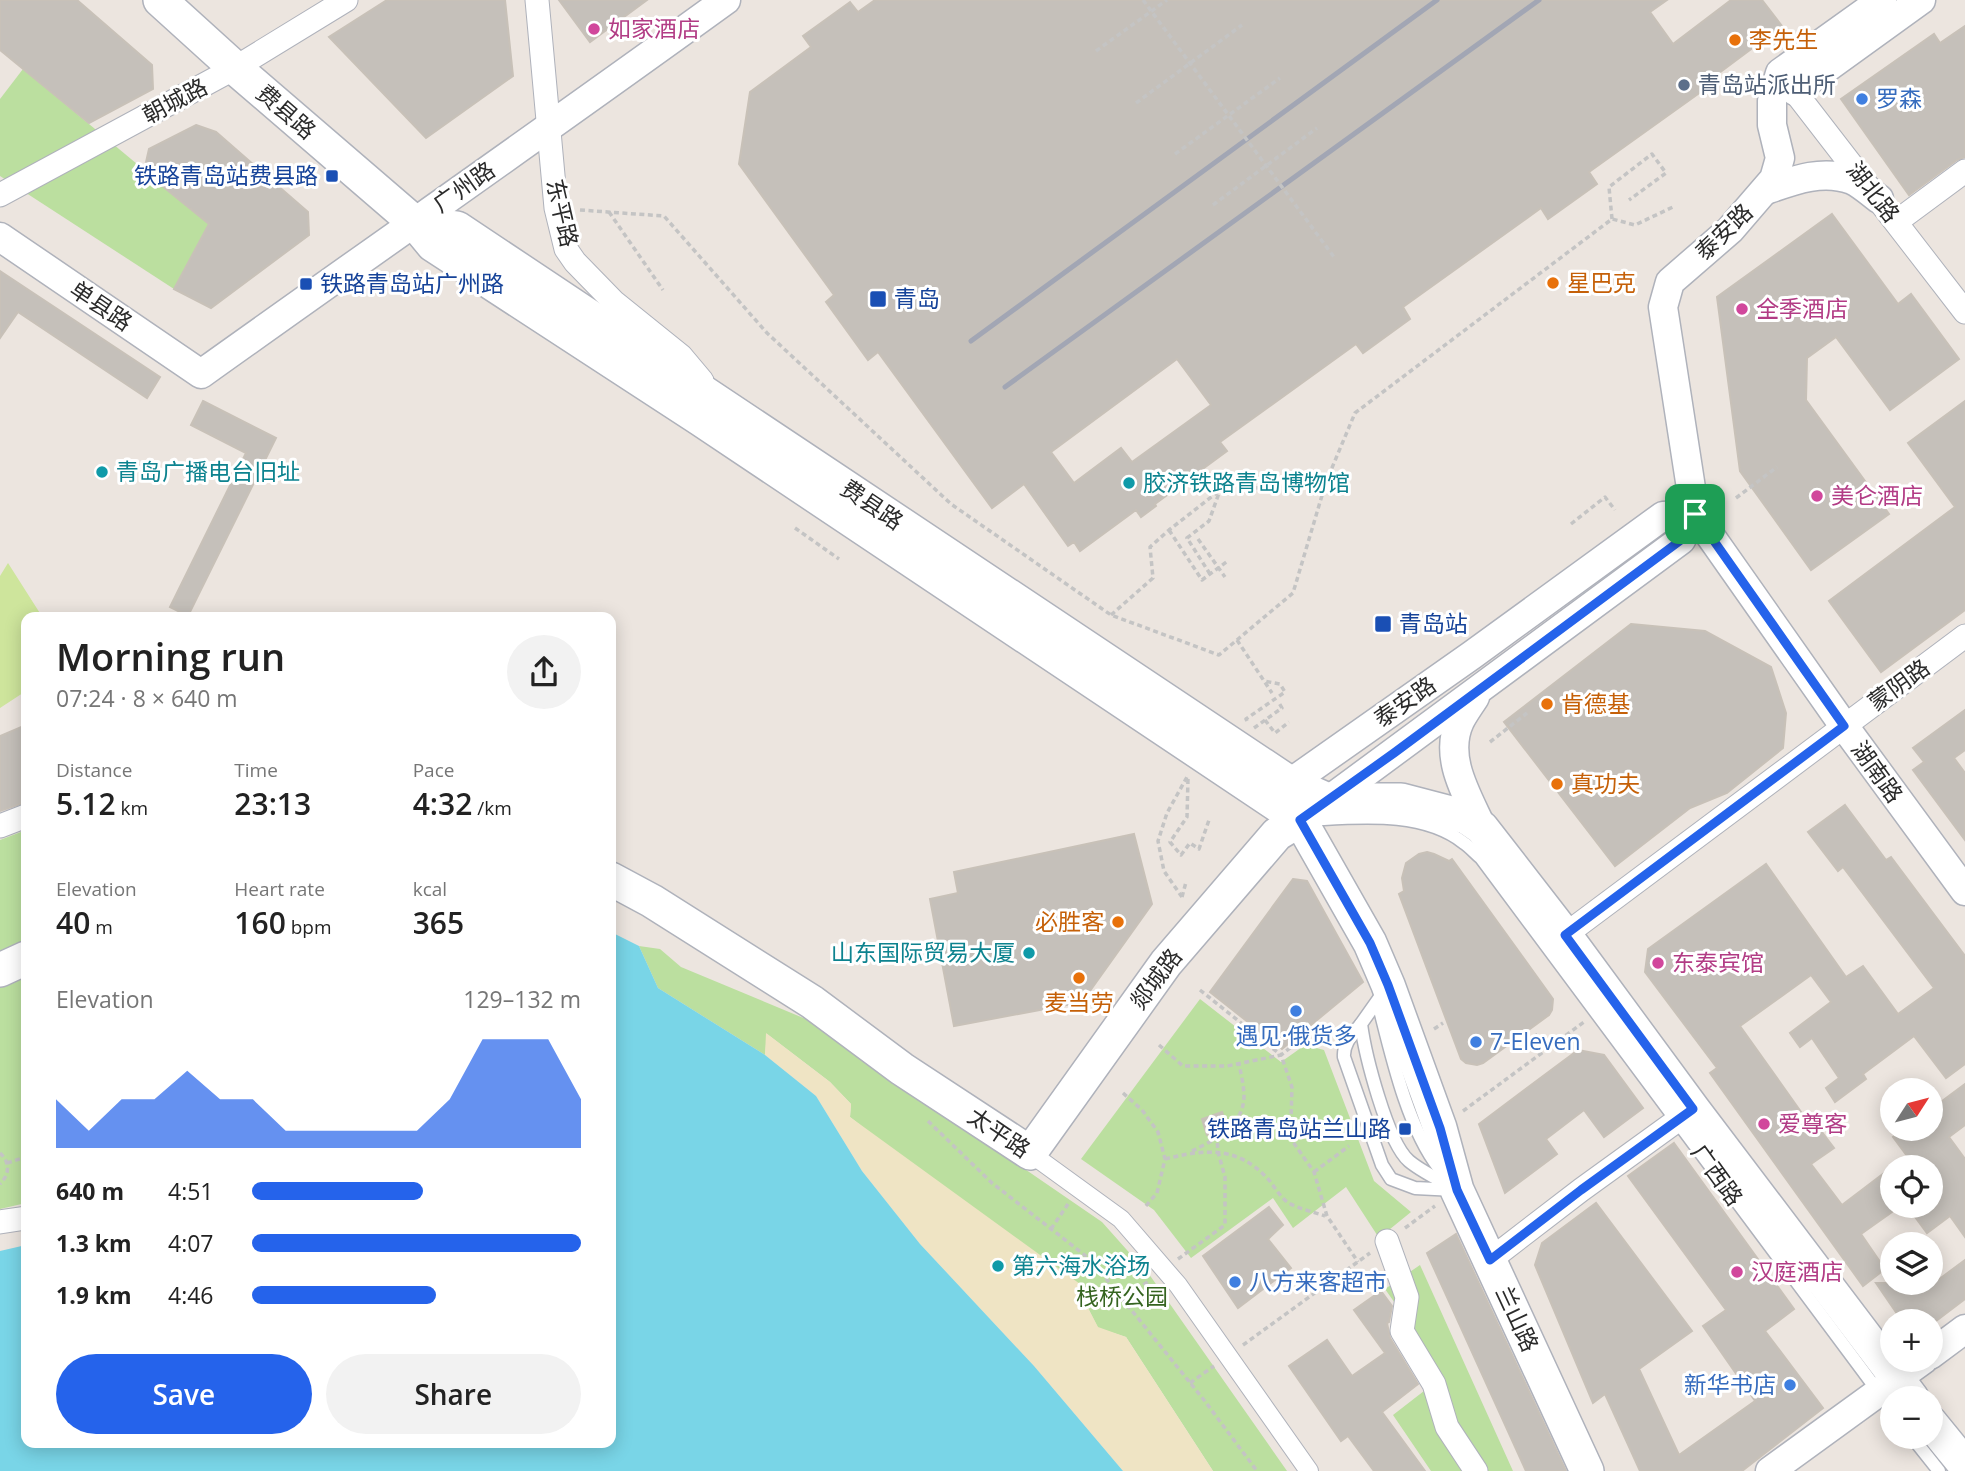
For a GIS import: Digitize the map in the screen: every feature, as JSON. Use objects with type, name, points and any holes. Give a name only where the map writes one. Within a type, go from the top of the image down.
[{"type":"main road","name":"费县路","points":[[160,0],[414,222],[433,246],[700,419],[1300,820]]},
{"type":"main road","name":"费县路","points":[[414,222],[457,228],[1290,783],[1328,800]]},
{"type":"main road","points":[[1290,783],[1300,820]]},
{"type":"main road","name":"广西路","points":[[1328,800],[1401,800],[1466,817],[1482,828],[1565,935],[1685,1115],[1738,1166],[1889,1386]]},
{"type":"main road","name":"兰山路","points":[[1300,820],[1370,943],[1383,993],[1440,1128],[1457,1190],[1587,1471]]},
{"type":"main road","name":"郯城路","points":[[1030,1153],[1166,963],[1277,834],[1300,820]]},
{"type":"main road","name":"太平路","points":[[616,882],[652,901],[812,1002],[902,1069],[1030,1153]]},
{"type":"main road","points":[[0,970],[21,960]]},
{"type":"main road","points":[[1943,1438],[1965,1465]]},
{"type":"street","name":"朝城路","points":[[0,195],[235,68],[346,0]]},
{"type":"street","name":"东平路","points":[[537,0],[556,208],[566,248],[614,302],[681,356],[723,405]]},
{"type":"street","points":[[1787,82],[1882,0]]},
{"type":"street","points":[[1787,82],[1921,0]]},
{"type":"street","name":"广州路","points":[[201,374],[726,2]]},
{"type":"street","name":"泰安路","points":[[1300,820],[1681,540],[1695,514],[1663,307],[1665,296],[1670,282],[1730,230],[1774,179],[1780,158],[1772,125],[1772,101],[1787,82]]},
{"type":"street","name":"湖北路","points":[[1787,82],[1965,312]]},
{"type":"street","points":[[1896,222],[1965,171]]},
{"type":"street","points":[[1766,190],[1822,175],[1853,180],[1879,199]]},
{"type":"street","name":"单县路","points":[[0,237],[201,374]]},
{"type":"street","name":"泰安路","points":[[1290,783],[1663,516],[1695,514]]},
{"type":"street","name":"湖南路","points":[[1695,514],[1844,726],[1965,891]]},
{"type":"street","name":"蒙阴路","points":[[1565,935],[1965,636]]},
{"type":"street","points":[[1482,687],[1459,723],[1454,749],[1458,777],[1482,828]]},
{"type":"street","points":[[0,826],[21,818]]},
{"type":"street","points":[[1490,1260],[1685,1115]]},
{"type":"street","name":"太平路","points":[[1030,1153],[1121,1219],[1178,1285],[1309,1471]]},
{"type":"street","points":[[0,1222],[21,1218]]},
{"type":"street","points":[[1387,1241],[1407,1297],[1402,1331],[1434,1384],[1447,1427],[1476,1471]]},
{"type":"street","points":[[1943,1345],[1965,1329]]},
{"type":"street","points":[[1902,1386],[1913,1372]]},
{"type":"street","points":[[1770,1471],[1880,1404]]},
{"type":"lane","name":"广西路","points":[[1300,820],[1386,817],[1432,826],[1463,841],[1481,858],[1685,1115]]},
{"type":"lane","points":[[1383,993],[1344,1050],[1344,1057],[1382,1165],[1391,1179],[1415,1188],[1457,1190]]},
{"type":"lane","points":[[1361,1024],[1364,1049],[1394,1140],[1407,1160],[1457,1190]]},
{"type":"lane","points":[[1922,1449],[1939,1471]]},
{"type":"path","points":[[1143,0],[1334,257]]},
{"type":"path","points":[[1096,51],[1167,0]]},
{"type":"path","points":[[1136,103],[1242,26]]},
{"type":"path","points":[[1175,154],[1280,78]]},
{"type":"path","points":[[1213,205],[1317,128]]},
{"type":"path","points":[[1612,219],[1609,187],[1652,154],[1665,173],[1629,200]]},
{"type":"path","points":[[1612,219],[1635,225],[1675,206]]},
{"type":"path","points":[[580,210],[664,216],[767,333],[951,504],[1111,615],[1219,655],[1293,593],[1326,482],[1355,413],[1612,219]]},
{"type":"path","points":[[609,212],[663,290]]},
{"type":"path","points":[[1736,498],[1777,467]]},
{"type":"path","points":[[1111,615],[1153,578],[1150,547],[1219,491],[1326,482]]},
{"type":"path","points":[[1210,575],[1187,538],[1209,521],[1219,491]]},
{"type":"path","points":[[1571,524],[1605,497],[1615,510]]},
{"type":"path","points":[[795,528],[839,559]]},
{"type":"path","points":[[1169,530],[1202,580],[1228,560]]},
{"type":"path","points":[[1198,539],[1226,577]]},
{"type":"path","points":[[1237,640],[1272,693]]},
{"type":"path","points":[[1264,681],[1280,684],[1285,692],[1246,719],[1254,729],[1282,708],[1278,701]]},
{"type":"path","points":[[1490,742],[1527,713]]},
{"type":"path","points":[[1265,720],[1275,733],[1289,722]]},
{"type":"path","points":[[1186,882],[1182,897],[1164,872],[1158,841],[1167,813],[1188,776],[1187,817],[1170,842],[1181,855],[1190,843],[1199,849],[1209,820]]},
{"type":"path","points":[[1200,990],[1281,1055],[1292,1087],[1293,1142],[1314,1172],[1327,1216],[1358,1262]]},
{"type":"path","points":[[1463,1111],[1588,1018]]},
{"type":"path","points":[[1434,1029],[1443,1023]]},
{"type":"path","points":[[1159,1045],[1183,1066],[1227,1066],[1281,1055],[1313,1030]]},
{"type":"path","points":[[1535,1034],[1546,1049]]},
{"type":"path","points":[[1190,1153],[1217,1138],[1238,1119],[1244,1099],[1239,1063]]},
{"type":"path","points":[[1123,1093],[1142,1110],[1158,1132],[1165,1159],[1157,1193],[1144,1208]]},
{"type":"path","points":[[928,1121],[992,1182],[1090,1260],[1191,1383],[1257,1471]]},
{"type":"path","points":[[1186,1253],[1225,1224],[1225,1177],[1217,1138]]},
{"type":"path","points":[[1314,1172],[1349,1146]]},
{"type":"path","points":[[1165,1159],[1190,1153],[1218,1152],[1249,1160],[1268,1178],[1287,1203],[1327,1216]]},
{"type":"path","points":[[0,1153],[7,1163],[6,1176],[0,1184]]},
{"type":"path","points":[[7,1163],[21,1159]]},
{"type":"path","points":[[1249,1341],[1457,1190]]},
{"type":"path","points":[[1051,1229],[1069,1202]]},
{"type":"path","points":[[1123,1300],[1149,1281]]},
{"type":"path","points":[[1191,1383],[1228,1356]]},
{"type":"green space","points":[[23,69],[209,224],[174,289],[0,176],[0,99]]},
{"type":"green space","points":[[8,563],[39,612],[21,612],[21,694],[0,708],[0,576]]},
{"type":"green space","points":[[21,832],[21,1204],[0,1209],[0,840]]},
{"type":"green space","name":"栈桥公园","points":[[639,946],[660,949],[681,967],[825,1027],[924,1100],[1102,1222],[1151,1277],[1287,1471],[1213,1471],[1126,1337],[1098,1328],[1088,1308],[850,1117],[851,1104],[830,1082],[767,1034],[765,1055],[658,988]]},
{"type":"green space","points":[[1200,999],[1281,1062],[1305,1045],[1324,1050],[1374,1181],[1411,1212],[1379,1238],[1346,1187],[1293,1228],[1273,1198],[1191,1258],[1154,1210],[1081,1159]]},
{"type":"green space","points":[[1420,1265],[1513,1471],[1431,1471],[1393,1415],[1433,1384],[1391,1325],[1404,1316],[1385,1289]]},
{"type":"sand","name":"第六海水浴场","points":[[766,1033],[830,1082],[851,1104],[850,1117],[1087,1289],[1088,1308],[1098,1327],[1126,1337],[1213,1471],[1123,1471],[1034,1366],[920,1244],[862,1171],[816,1096],[765,1055]]},
{"type":"water","points":[[616,934],[639,946],[658,988],[765,1055],[816,1096],[862,1171],[920,1244],[1034,1366],[1123,1471],[0,1471],[0,1251],[21,1246],[21,1448],[616,1448]]},
{"type":"building","points":[[0,0],[77,0],[152,65],[153,89],[89,123],[0,50]]},
{"type":"building","points":[[387,0],[505,0],[513,76],[426,138],[329,37]]},
{"type":"building","name":"如家酒店","points":[[559,0],[647,0],[590,42]]},
{"type":"building","points":[[875,0],[1667,0],[1650,12],[1673,44],[1731,0],[1762,0],[1782,26],[1703,85],[1705,89],[1589,172],[1597,184],[1548,219],[1541,208],[1403,307],[1410,319],[1363,353],[1356,344],[1220,442],[1227,451],[1155,504],[1156,506],[1141,517],[1136,510],[1080,551],[1074,542],[1068,546],[1024,484],[992,508],[878,352],[868,360],[826,302],[834,295],[739,164],[750,92],[811,47],[803,36],[850,2],[858,12]],"holes":[[[1177,359],[1211,405],[1132,462],[1121,448],[1074,483],[1051,452]]]},
{"type":"building","points":[[1965,26],[1965,157],[1909,195],[1841,99],[1934,34],[1940,43]]},
{"type":"building","points":[[196,125],[216,132],[308,212],[309,235],[211,308],[174,289],[209,224],[144,171],[149,149]]},
{"type":"building","points":[[1832,214],[1898,304],[1911,294],[1959,359],[1890,410],[1836,337],[1807,358],[1806,400],[1889,514],[1811,570],[1740,471],[1717,297]]},
{"type":"building","points":[[0,271],[160,377],[147,398],[18,312],[0,338]]},
{"type":"building","points":[[203,401],[276,438],[190,612],[180,612],[170,607],[246,453],[191,425]]},
{"type":"building","points":[[1965,401],[1965,610],[1881,672],[1829,601],[1955,507],[1908,443]]},
{"type":"building","points":[[1631,624],[1705,631],[1771,667],[1786,713],[1783,748],[1727,793],[1690,808],[1615,866],[1504,722]]},
{"type":"building","points":[[1965,710],[1965,750],[1954,758],[1965,773],[1965,840],[1913,770],[1924,762],[1913,748]]},
{"type":"building","points":[[21,727],[21,804],[0,811],[0,736]]},
{"type":"building","points":[[1845,805],[1886,860],[1891,857],[1965,956],[1965,1064],[1946,1078],[1914,1036],[1863,1074],[1866,1079],[1835,1102],[1826,1088],[1839,1078],[1812,1038],[1800,1047],[1790,1033],[1831,1002],[1811,975],[1740,1026],[1811,1126],[1815,1123],[1834,1148],[1811,1164],[1842,1205],[1880,1176],[1880,1218],[1884,1218],[1861,1234],[1880,1262],[1880,1273],[1863,1286],[1710,1073],[1717,1068],[1645,972],[1648,949],[1766,864],[1846,977],[1863,966],[1898,1014],[1934,988],[1843,867],[1838,871],[1808,832]]},
{"type":"building","name":"山东国际贸易大厦","points":[[1134,834],[1152,904],[1082,1002],[954,1026],[930,899],[958,893],[954,872]]},
{"type":"building","points":[[1427,852],[1449,861],[1452,859],[1553,999],[1549,1015],[1477,1065],[1461,1059],[1399,894],[1404,891],[1402,878],[1406,863]]},
{"type":"building","points":[[1293,879],[1307,881],[1363,982],[1282,1049],[1210,992]]},
{"type":"building","points":[[1578,1050],[1604,1055],[1643,1108],[1604,1137],[1584,1110],[1546,1139],[1557,1154],[1505,1193],[1479,1124]]},
{"type":"building","points":[[1965,1084],[1965,1125],[1949,1137],[1965,1159],[1965,1237],[1950,1216],[1928,1232],[1916,1218],[1943,1218],[1943,1155],[1906,1155],[1896,1141],[1943,1141],[1943,1100]]},
{"type":"building","points":[[1222,1112],[1228,1128],[1207,1135],[1202,1119]]},
{"type":"building","points":[[1674,1143],[1794,1309],[1765,1331],[1823,1408],[1742,1471],[1640,1471],[1605,1394],[1593,1403],[1535,1265],[1542,1243],[1596,1203],[1692,1331],[1639,1369],[1679,1455],[1755,1401],[1703,1326],[1726,1310],[1628,1176]]},
{"type":"building","points":[[1269,1207],[1283,1225],[1268,1239],[1291,1268],[1238,1308],[1203,1256]]},
{"type":"building","points":[[1456,1234],[1566,1471],[1526,1471],[1427,1253]]},
{"type":"building","points":[[1965,1260],[1965,1299],[1943,1316],[1943,1309],[1894,1309],[1884,1295],[1943,1295],[1943,1276]]},
{"type":"building","points":[[1381,1291],[1392,1306],[1387,1323],[1390,1338],[1418,1384],[1382,1412],[1425,1471],[1374,1471],[1348,1436],[1341,1441],[1289,1366],[1327,1340],[1352,1376],[1385,1353],[1354,1310]]},
{"type":"railway","points":[[971,341],[1437,0]]},
{"type":"railway","points":[[1005,387],[1539,0]]},
{"type":"place","name":"如家酒店","points":[[594,29]]},
{"type":"place","name":"李先生","points":[[1735,40]]},
{"type":"place","name":"青岛站派出所","points":[[1684,85]]},
{"type":"place","name":"罗森","points":[[1862,99]]},
{"type":"place","name":"铁路青岛站费县路","points":[[332,176]]},
{"type":"place","name":"星巴克","points":[[1553,283]]},
{"type":"place","name":"铁路青岛站广州路","points":[[306,284]]},
{"type":"place","name":"青岛","points":[[878,299]]},
{"type":"place","name":"全季酒店","points":[[1742,309]]},
{"type":"place","name":"青岛广播电台旧址","points":[[102,472]]},
{"type":"place","name":"胶济铁路青岛博物馆","points":[[1129,483]]},
{"type":"place","name":"美仑酒店","points":[[1817,496]]},
{"type":"place","name":"青岛站","points":[[1383,624]]},
{"type":"place","name":"肯德基","points":[[1547,704]]},
{"type":"place","name":"真功夫","points":[[1557,784]]},
{"type":"place","name":"必胜客","points":[[1118,922]]},
{"type":"place","name":"山东国际贸易大厦","points":[[1029,953]]},
{"type":"place","name":"东泰宾馆","points":[[1658,963]]},
{"type":"place","name":"麦当劳","points":[[1079,978]]},
{"type":"place","name":"遇见·俄货多","points":[[1296,1011]]},
{"type":"place","name":"7-Eleven","points":[[1476,1042]]},
{"type":"place","name":"爱尊客","points":[[1764,1124]]},
{"type":"place","name":"铁路青岛站兰山路","points":[[1405,1129]]},
{"type":"place","name":"第六海水浴场","points":[[998,1266]]},
{"type":"place","name":"汉庭酒店","points":[[1737,1272]]},
{"type":"place","name":"八方来客超市","points":[[1235,1282]]},
{"type":"place","name":"新华书店","points":[[1790,1385]]},
{"type":"route","points":[[1695,514],[1844,726],[1565,935],[1693,1109],[1490,1260],[1457,1190],[1440,1128],[1370,943],[1300,820],[1681,540],[1695,514]]}]
